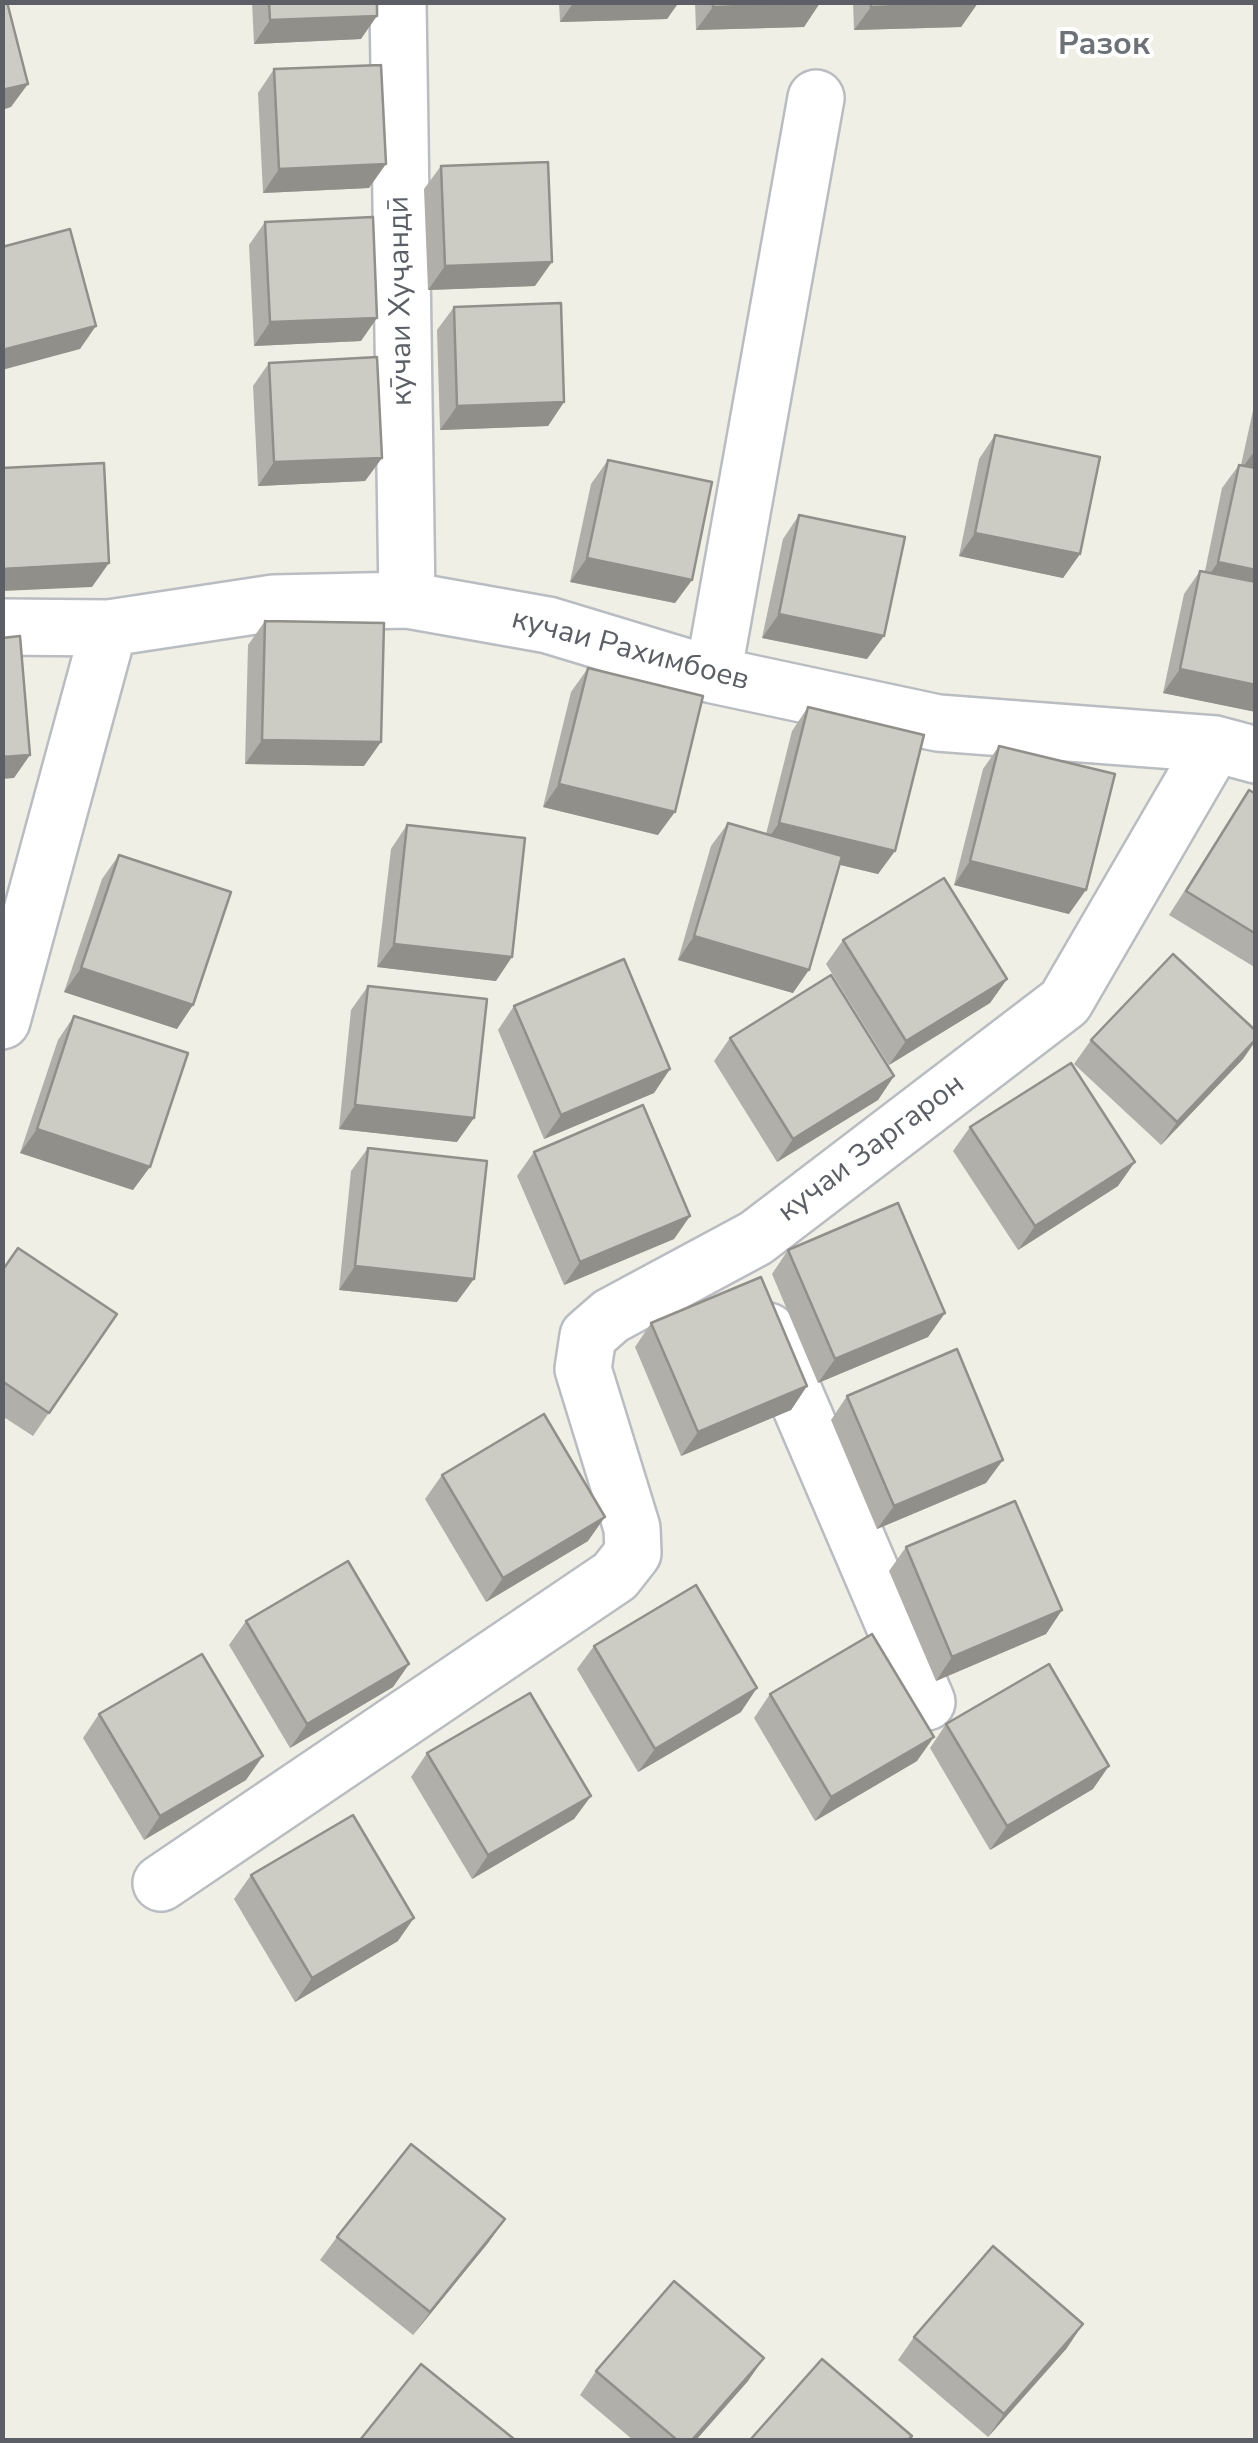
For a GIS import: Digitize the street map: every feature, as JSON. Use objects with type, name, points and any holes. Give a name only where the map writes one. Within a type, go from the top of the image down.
[{"type":"street","name":"кӯчаи Хуҷандӣ","points":[[398,2],[406,600]]},
{"type":"street","points":[[713,676],[816,98]]},
{"type":"street","name":"кучаи Рахимбоев","points":[[2,628],[109,628],[274,603],[406,600],[548,625],[713,676],[938,723],[1235,750]]},
{"type":"street","points":[[2,1021],[109,628]]},
{"type":"street","name":"кучаи Заргарон","points":[[161,1882],[615,1576],[634,1553],[632,1528],[583,1369],[588,1336],[611,1316],[756,1238],[1064,1002],[1235,750]]},
{"type":"street","points":[[733,1250],[927,1702]]},
{"type":"building","points":[[2,2],[7,2],[28,84],[2,90]]},
{"type":"building","points":[[269,2],[377,2],[377,16],[270,20]]},
{"type":"building","points":[[713,2],[820,2],[820,3],[713,7]]},
{"type":"building","points":[[871,2],[978,2],[978,3],[871,7]]},
{"type":"building","points":[[381,65],[386,164],[279,169],[274,69]]},
{"type":"building","points":[[548,162],[552,262],[445,266],[441,166]]},
{"type":"building","points":[[373,217],[377,318],[270,322],[265,222]]},
{"type":"building","points":[[70,229],[96,326],[2,350],[2,247]]},
{"type":"building","points":[[561,303],[564,402],[457,406],[454,307]]},
{"type":"building","points":[[377,357],[382,458],[274,462],[269,363]]},
{"type":"building","points":[[995,435],[1100,457],[1080,554],[975,533]]},
{"type":"building","points":[[608,460],[712,482],[692,580],[587,558]]},
{"type":"building","points":[[104,463],[109,563],[2,569],[2,468]]},
{"type":"building","points":[[1239,465],[1256,468],[1256,570],[1218,562]]},
{"type":"building","points":[[799,515],[905,537],[884,636],[779,614]]},
{"type":"building","points":[[1200,571],[1256,582],[1256,685],[1180,669]]},
{"type":"building","points":[[265,621],[384,623],[381,742],[262,740]]},
{"type":"building","points":[[20,636],[30,755],[2,757],[2,638]]},
{"type":"building","points":[[588,668],[703,696],[675,812],[559,784]]},
{"type":"building","points":[[808,707],[924,735],[895,851],[779,823]]},
{"type":"building","points":[[999,746],[1115,774],[1086,890],[970,861]]},
{"type":"building","points":[[1249,790],[1256,794],[1256,934],[1186,891]]},
{"type":"building","points":[[728,823],[842,856],[809,970],[694,936]]},
{"type":"building","points":[[407,825],[525,838],[512,957],[394,944]]},
{"type":"building","points":[[119,855],[231,892],[193,1005],[81,968]]},
{"type":"building","points":[[944,878],[1007,979],[906,1041],[843,940]]},
{"type":"building","points":[[1173,954],[1256,1031],[1256,1039],[1177,1122],[1091,1040]]},
{"type":"building","points":[[624,959],[670,1069],[561,1115],[514,1006]]},
{"type":"building","points":[[831,975],[894,1076],[793,1139],[730,1038]]},
{"type":"building","points":[[368,986],[487,999],[474,1118],[355,1105]]},
{"type":"building","points":[[74,1016],[188,1053],[150,1167],[37,1129]]},
{"type":"building","points":[[1071,1063],[1135,1162],[1035,1226],[970,1127]]},
{"type":"building","points":[[643,1105],[690,1216],[580,1262],[534,1152]]},
{"type":"building","points":[[368,1148],[487,1161],[474,1279],[355,1266]]},
{"type":"building","points":[[898,1203],[945,1313],[835,1359],[788,1250]]},
{"type":"building","points":[[18,1248],[117,1314],[49,1413],[2,1381],[2,1271]]},
{"type":"building","points":[[761,1277],[807,1386],[698,1432],[651,1323]]},
{"type":"building","points":[[957,1349],[1003,1460],[894,1506],[847,1396]]},
{"type":"building","points":[[544,1414],[605,1517],[503,1578],[442,1475]]},
{"type":"building","points":[[1015,1501],[1062,1610],[952,1657],[906,1547]]},
{"type":"building","points":[[348,1561],[409,1664],[307,1724],[246,1621]]},
{"type":"building","points":[[696,1585],[757,1688],[655,1749],[594,1646]]},
{"type":"building","points":[[872,1634],[934,1737],[831,1797],[770,1694]]},
{"type":"building","points":[[202,1654],[263,1756],[160,1816],[99,1714]]},
{"type":"building","points":[[1049,1664],[1109,1766],[1007,1826],[946,1724]]},
{"type":"building","points":[[530,1693],[591,1796],[488,1855],[427,1753]]},
{"type":"building","points":[[353,1815],[414,1918],[312,1978],[251,1875]]},
{"type":"building","points":[[411,2144],[505,2219],[430,2312],[337,2237]]},
{"type":"building","points":[[993,2246],[1083,2324],[1004,2414],[914,2337]]},
{"type":"building","points":[[674,2281],[764,2358],[692,2440],[677,2440],[596,2371]]},
{"type":"building","points":[[822,2359],[912,2436],[908,2440],[750,2440]]},
{"type":"building","points":[[421,2364],[514,2439],[360,2440]]},
{"type":"district","name":"Разок","points":[[1104,46]]}]
